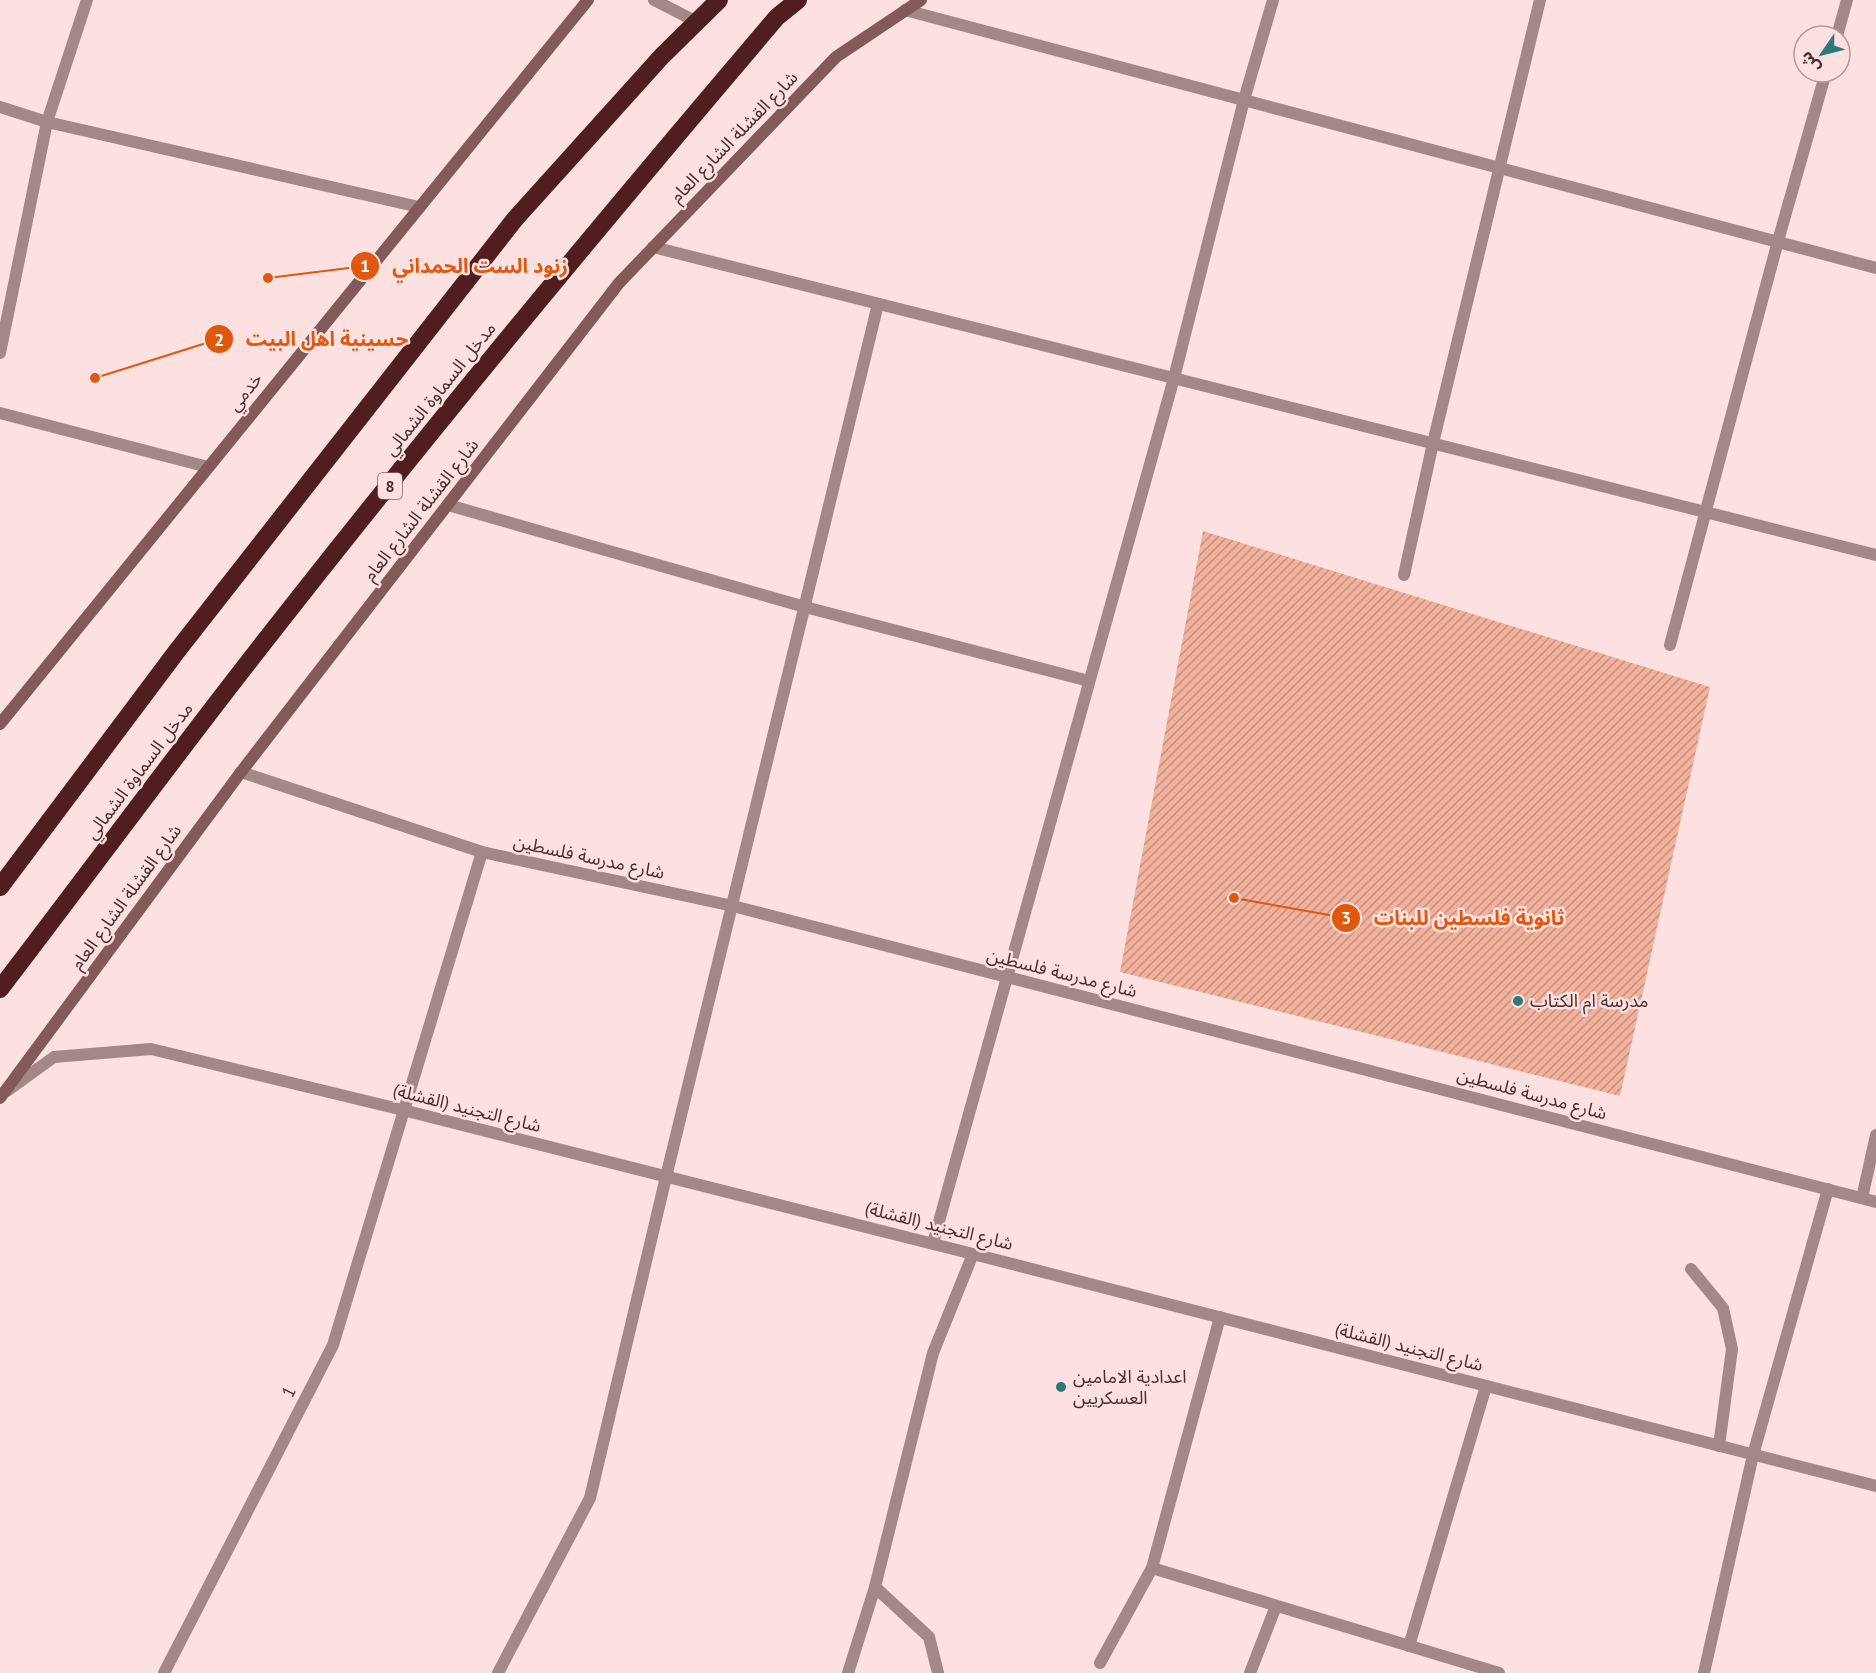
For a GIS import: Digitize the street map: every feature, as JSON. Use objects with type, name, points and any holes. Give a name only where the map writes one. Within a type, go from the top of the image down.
[{"type":"highway","points":[[0,887],[177,651],[515,219],[662,56],[718,0]]},
{"type":"highway","name":"مدخل السماوة الشمالي","points":[[0,989],[254,655],[526,315],[777,17],[798,0]]},
{"type":"main road","name":"خدمي","points":[[0,724],[588,0]]},
{"type":"main road","name":"شارع القشلة الشارع العام","points":[[2,1096],[241,772],[619,283],[836,57],[921,0]]},
{"type":"street","points":[[0,353],[47,122],[87,0]]},
{"type":"street","points":[[654,0],[697,22]]},
{"type":"street","points":[[933,1243],[1174,378],[1244,100],[1273,0]]},
{"type":"street","points":[[1404,574],[1432,443],[1501,168],[1540,0]]},
{"type":"street","points":[[1840,24],[1847,0]]},
{"type":"street","points":[[905,10],[1876,268]]},
{"type":"street","points":[[1670,645],[1778,241],[1823,84]]},
{"type":"street","points":[[0,107],[47,122],[419,207]]},
{"type":"street","points":[[653,247],[1876,555]]},
{"type":"street","points":[[498,1673],[590,1498],[878,304]]},
{"type":"street","points":[[0,413],[208,467]]},
{"type":"street","points":[[448,505],[805,607],[1089,681]]},
{"type":"street","name":"شارع مدرسة فلسطين","points":[[241,772],[482,852],[733,906],[1876,1202]]},
{"type":"street","name":"1","points":[[164,1673],[333,1345],[482,852]]},
{"type":"street","name":"شارع التجنيد (القشلة)","points":[[2,1096],[54,1057],[151,1049],[933,1243],[1876,1486]]},
{"type":"street","points":[[1862,1198],[1876,1136]]},
{"type":"street","points":[[1704,1673],[1753,1455],[1828,1190]]},
{"type":"street","points":[[848,1673],[875,1587],[933,1353],[973,1254]]},
{"type":"street","points":[[1691,1269],[1723,1308],[1732,1349],[1719,1446]]},
{"type":"street","points":[[1100,1663],[1152,1568],[1220,1317]]},
{"type":"street","points":[[1409,1646],[1486,1386]]},
{"type":"street","points":[[1152,1568],[1499,1673]]},
{"type":"street","points":[[875,1587],[929,1637],[939,1673]]},
{"type":"street","points":[[1250,1673],[1276,1606]]},
{"type":"building","points":[[1203,531],[1710,687],[1620,1096],[1120,972]]},
{"type":"place","name":"زنود الست الحمداني","points":[[268,278]]},
{"type":"place","name":"حسينية اهل البيت","points":[[95,378]]},
{"type":"place","name":"ثانوية فلسطين للبنات","points":[[1234,898]]},
{"type":"place","name":"مدرسة ام الكتاب","points":[[1518,1001]]},
{"type":"place","name":"اعدادية الامامين العسكريين","points":[[1061,1387]]}]
